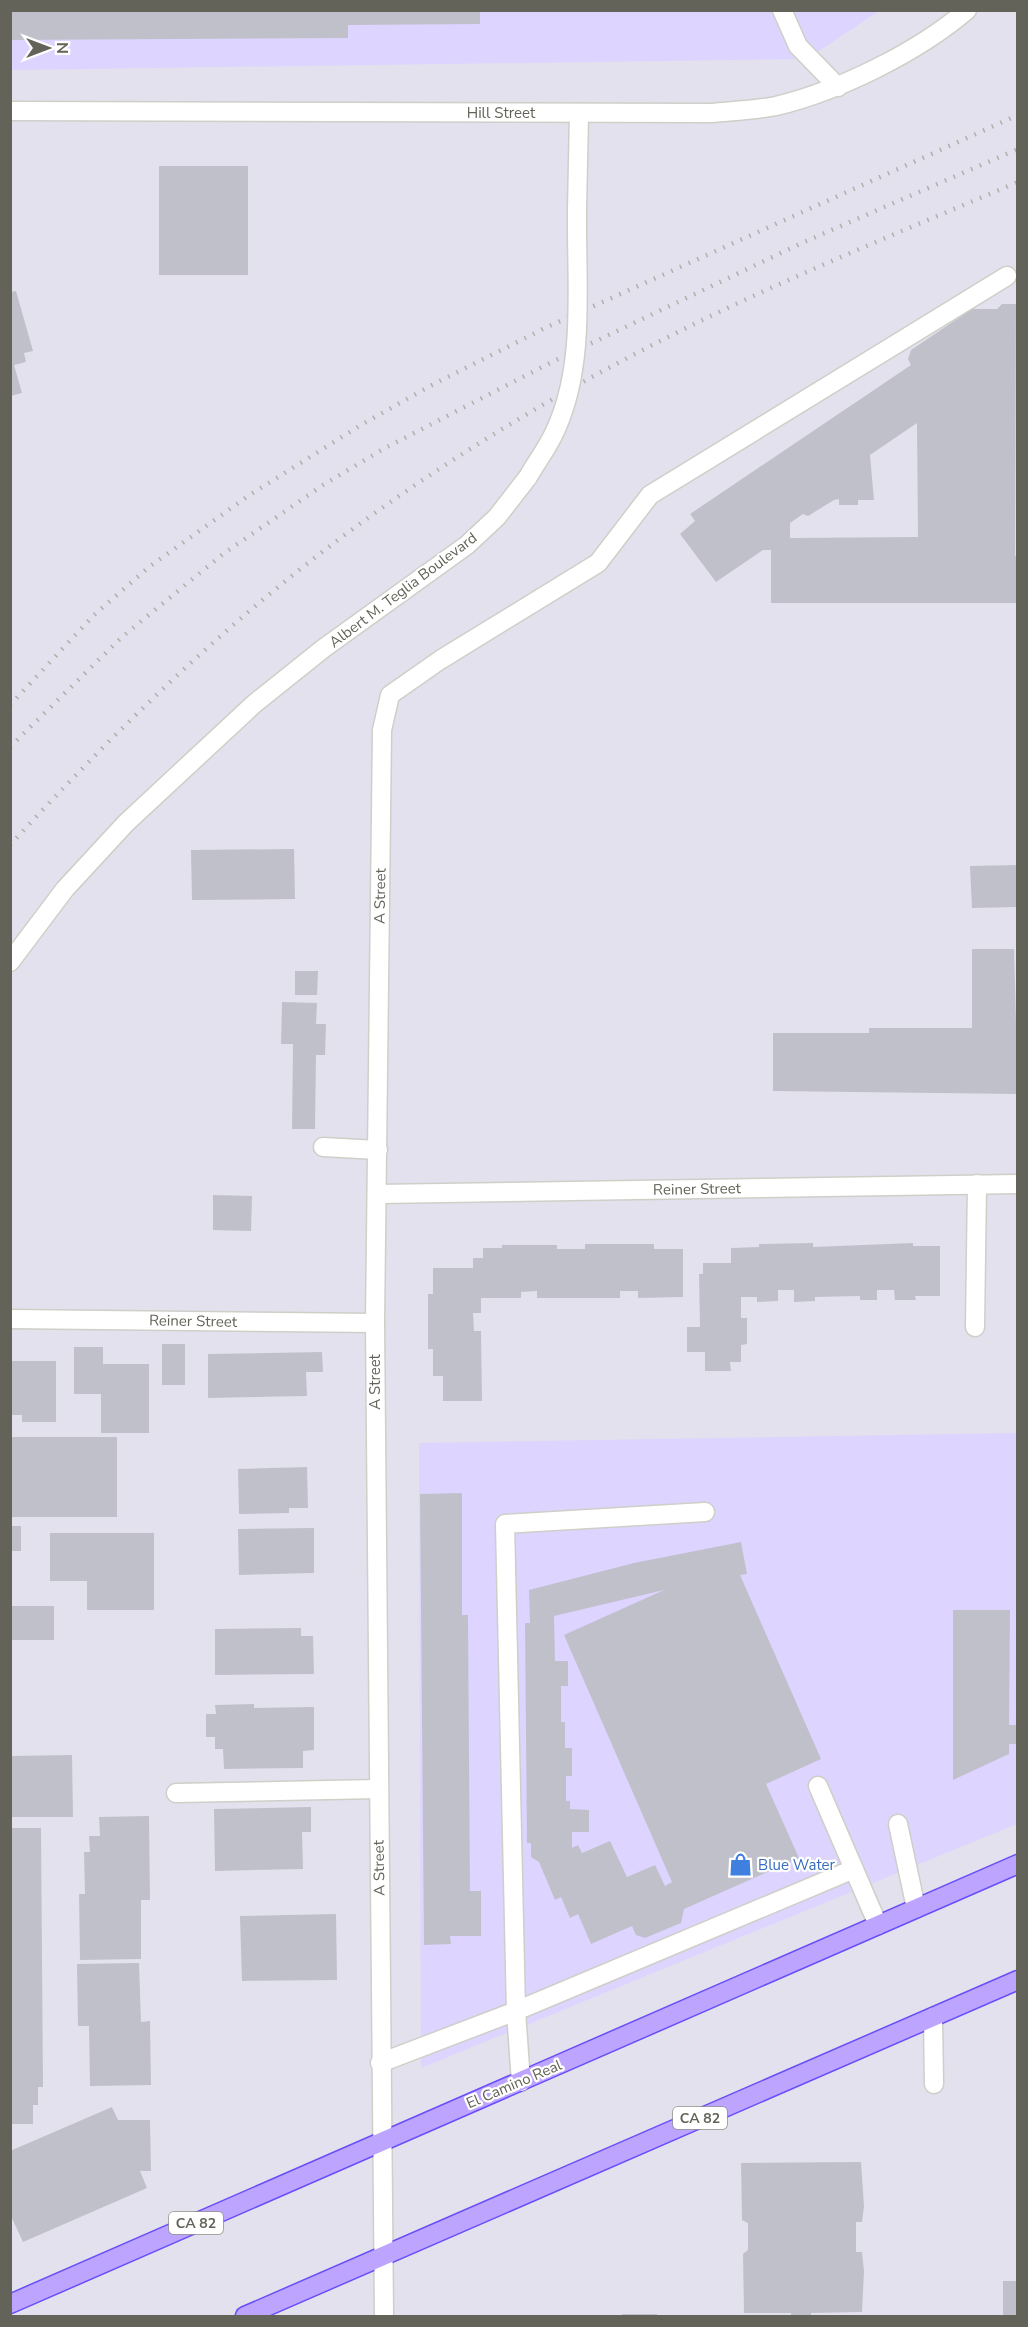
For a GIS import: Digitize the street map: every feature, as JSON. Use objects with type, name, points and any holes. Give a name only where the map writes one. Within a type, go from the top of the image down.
[{"type":"main road","name":"El Camino Real","points":[[10,2304],[1017,1864]]},
{"type":"main road","name":"CA 82","points":[[245,2316],[1017,1980]]},
{"type":"street","points":[[782,10],[798,46],[838,87]]},
{"type":"street","name":"Hill Street","points":[[10,111],[712,113],[775,106],[838,87],[949,26],[967,10]]},
{"type":"street","name":"Albert M. Teglia Boulevard","points":[[10,962],[17,940],[126,823],[246,712],[324,648],[467,545],[497,517],[528,477],[556,429],[570,388],[576,338],[579,113]]},
{"type":"street","name":"A Street","points":[[384,2316],[375,1323],[382,730],[390,695],[440,660],[598,563],[650,495],[1007,276]]},
{"type":"street","points":[[323,1147],[378,1149]]},
{"type":"street","points":[[975,1328],[977,1184]]},
{"type":"street","name":"Reiner Street","points":[[377,1194],[1017,1184]]},
{"type":"street","name":"Reiner Street","points":[[10,1319],[375,1323]]},
{"type":"street","points":[[521,2082],[516,2011],[505,1524],[705,1512]]},
{"type":"street","points":[[818,1786],[878,1925]]},
{"type":"street","points":[[176,1793],[378,1789]]},
{"type":"street","points":[[898,1824],[916,1908]]},
{"type":"street","points":[[380,2063],[516,2011],[854,1869]]},
{"type":"street","points":[[933,2017],[934,2084]]},
{"type":"shaded area","points":[[10,11],[879,11],[807,59],[11,70]]},
{"type":"shaded area","points":[[1017,1433],[1017,1824],[421,2068],[419,1443]]},
{"type":"building","points":[[10,10],[480,10],[480,24],[348,25],[348,38],[10,40]]},
{"type":"building","points":[[159,166],[248,166],[248,275],[159,275]]},
{"type":"building","points":[[16,291],[33,351],[24,353],[26,362],[14,365],[22,393],[10,396],[10,292]]},
{"type":"building","points":[[1002,304],[1016,304],[1015,556],[1018,556],[1018,603],[771,603],[771,550],[763,550],[716,582],[680,534],[695,521],[690,514],[911,365],[908,359],[911,350],[972,309],[997,309]],"holes":[[[917,423],[918,537],[790,538],[790,523],[803,514],[808,516],[834,500],[839,499],[839,505],[858,505],[858,500],[874,500],[870,455]]]},
{"type":"building","points":[[294,849],[295,899],[192,900],[191,850]]},
{"type":"building","points":[[1018,865],[1018,907],[972,908],[970,866]]},
{"type":"building","points":[[972,949],[1014,949],[1018,1094],[773,1091],[773,1033],[869,1033],[869,1028],[972,1028]]},
{"type":"building","points":[[295,971],[318,971],[317,995],[295,995]]},
{"type":"building","points":[[282,1002],[317,1003],[316,1024],[326,1024],[325,1055],[316,1055],[315,1129],[292,1129],[293,1044],[281,1044]]},
{"type":"building","points":[[213,1195],[252,1196],[251,1231],[213,1230]]},
{"type":"building","points":[[813,1243],[813,1247],[913,1243],[913,1246],[940,1246],[940,1296],[915,1296],[916,1300],[895,1300],[894,1290],[877,1290],[877,1300],[860,1300],[860,1296],[815,1297],[815,1301],[794,1302],[794,1290],[778,1290],[778,1301],[757,1302],[757,1297],[741,1297],[741,1318],[747,1318],[747,1344],[741,1345],[741,1362],[730,1362],[731,1371],[705,1371],[705,1352],[687,1352],[687,1327],[700,1327],[699,1274],[703,1274],[703,1263],[731,1263],[731,1248],[759,1247],[759,1244]]},
{"type":"building","points":[[585,1244],[654,1244],[654,1249],[683,1249],[683,1297],[638,1298],[638,1291],[620,1291],[620,1298],[537,1298],[537,1291],[521,1292],[521,1298],[481,1298],[481,1313],[473,1313],[474,1331],[481,1331],[482,1401],[443,1401],[443,1376],[433,1376],[433,1349],[428,1349],[428,1294],[433,1294],[433,1268],[473,1268],[473,1258],[483,1258],[483,1248],[502,1248],[502,1245],[557,1245],[557,1249],[585,1249]]},
{"type":"building","points":[[162,1344],[185,1344],[185,1385],[162,1385]]},
{"type":"building","points":[[74,1347],[103,1347],[103,1364],[149,1364],[149,1433],[101,1433],[101,1394],[74,1394]]},
{"type":"building","points":[[322,1352],[323,1372],[306,1372],[307,1396],[208,1398],[208,1354]]},
{"type":"building","points":[[10,1361],[56,1361],[56,1422],[22,1422],[22,1415],[10,1415]]},
{"type":"building","points":[[10,1437],[117,1437],[117,1517],[10,1517]]},
{"type":"building","points":[[307,1467],[308,1508],[289,1508],[289,1513],[239,1514],[238,1469]]},
{"type":"building","points":[[462,1493],[462,1615],[468,1615],[470,1891],[481,1891],[481,1936],[450,1936],[451,1944],[424,1945],[420,1494]]},
{"type":"building","points":[[10,1526],[21,1526],[21,1551],[10,1551]]},
{"type":"building","points":[[314,1528],[314,1573],[239,1575],[238,1529]]},
{"type":"building","points":[[50,1533],[154,1533],[154,1610],[87,1610],[87,1581],[50,1581]]},
{"type":"building","points":[[741,1542],[747,1574],[740,1575],[821,1759],[766,1784],[799,1858],[684,1909],[681,1923],[645,1938],[636,1935],[632,1926],[591,1944],[578,1914],[570,1918],[561,1897],[555,1900],[539,1862],[531,1857],[531,1843],[527,1843],[525,1623],[530,1623],[529,1590],[634,1563]],"holes":[[[664,1590],[564,1635],[672,1882],[665,1886],[655,1865],[627,1877],[610,1841],[582,1853],[578,1845],[572,1848],[572,1832],[589,1832],[589,1810],[570,1809],[570,1801],[566,1801],[566,1776],[572,1776],[572,1748],[565,1748],[565,1722],[561,1722],[561,1686],[568,1686],[568,1661],[555,1661],[554,1616]]]},
{"type":"building","points":[[10,1606],[54,1606],[54,1640],[10,1640]]},
{"type":"building","points":[[953,1610],[1010,1610],[1009,1725],[1018,1725],[1018,1744],[1009,1744],[1009,1754],[953,1780]]},
{"type":"building","points":[[301,1628],[301,1636],[313,1636],[314,1674],[215,1675],[215,1629]]},
{"type":"building","points":[[254,1704],[254,1708],[314,1707],[314,1750],[303,1751],[303,1768],[224,1769],[223,1749],[215,1749],[215,1737],[206,1737],[206,1714],[216,1714],[215,1705]]},
{"type":"building","points":[[72,1755],[73,1817],[10,1817],[10,1756]]},
{"type":"building","points":[[311,1807],[311,1832],[302,1832],[303,1869],[215,1871],[214,1809]]},
{"type":"building","points":[[149,1816],[150,1900],[141,1900],[141,1959],[80,1960],[79,1894],[85,1894],[84,1852],[90,1852],[89,1836],[100,1836],[99,1817]]},
{"type":"building","points":[[10,1828],[41,1828],[43,2087],[38,2087],[38,2105],[33,2105],[33,2124],[10,2124]]},
{"type":"building","points":[[336,1914],[337,1980],[242,1981],[240,1916]]},
{"type":"building","points":[[139,1963],[141,2022],[150,2021],[151,2085],[90,2086],[89,2026],[78,2026],[77,1964]]},
{"type":"building","points":[[112,2107],[118,2120],[150,2120],[151,2171],[140,2171],[147,2188],[23,2242],[10,2214],[10,2151]]},
{"type":"building","points":[[861,2162],[864,2206],[862,2222],[856,2222],[856,2252],[862,2252],[864,2271],[862,2312],[811,2313],[811,2316],[791,2316],[791,2313],[744,2313],[743,2254],[748,2250],[748,2223],[742,2220],[741,2163]]},
{"type":"building","points":[[1003,2281],[1018,2281],[1018,2316],[1003,2316]]},
{"type":"building","points":[[622,2314],[657,2314],[657,2316],[622,2316]]},
{"type":"railway","points":[[10,705],[94,615],[149,567],[248,496],[361,425],[430,386],[547,327],[1018,115]]},
{"type":"railway","points":[[10,747],[122,637],[223,554],[323,485],[385,448],[552,362],[804,242],[1018,149]]},
{"type":"railway","points":[[10,845],[153,698],[229,629],[308,563],[442,467],[584,381],[682,330],[806,272],[1018,182]]},
{"type":"place","name":"Blue Water","points":[[740,1865]]}]
